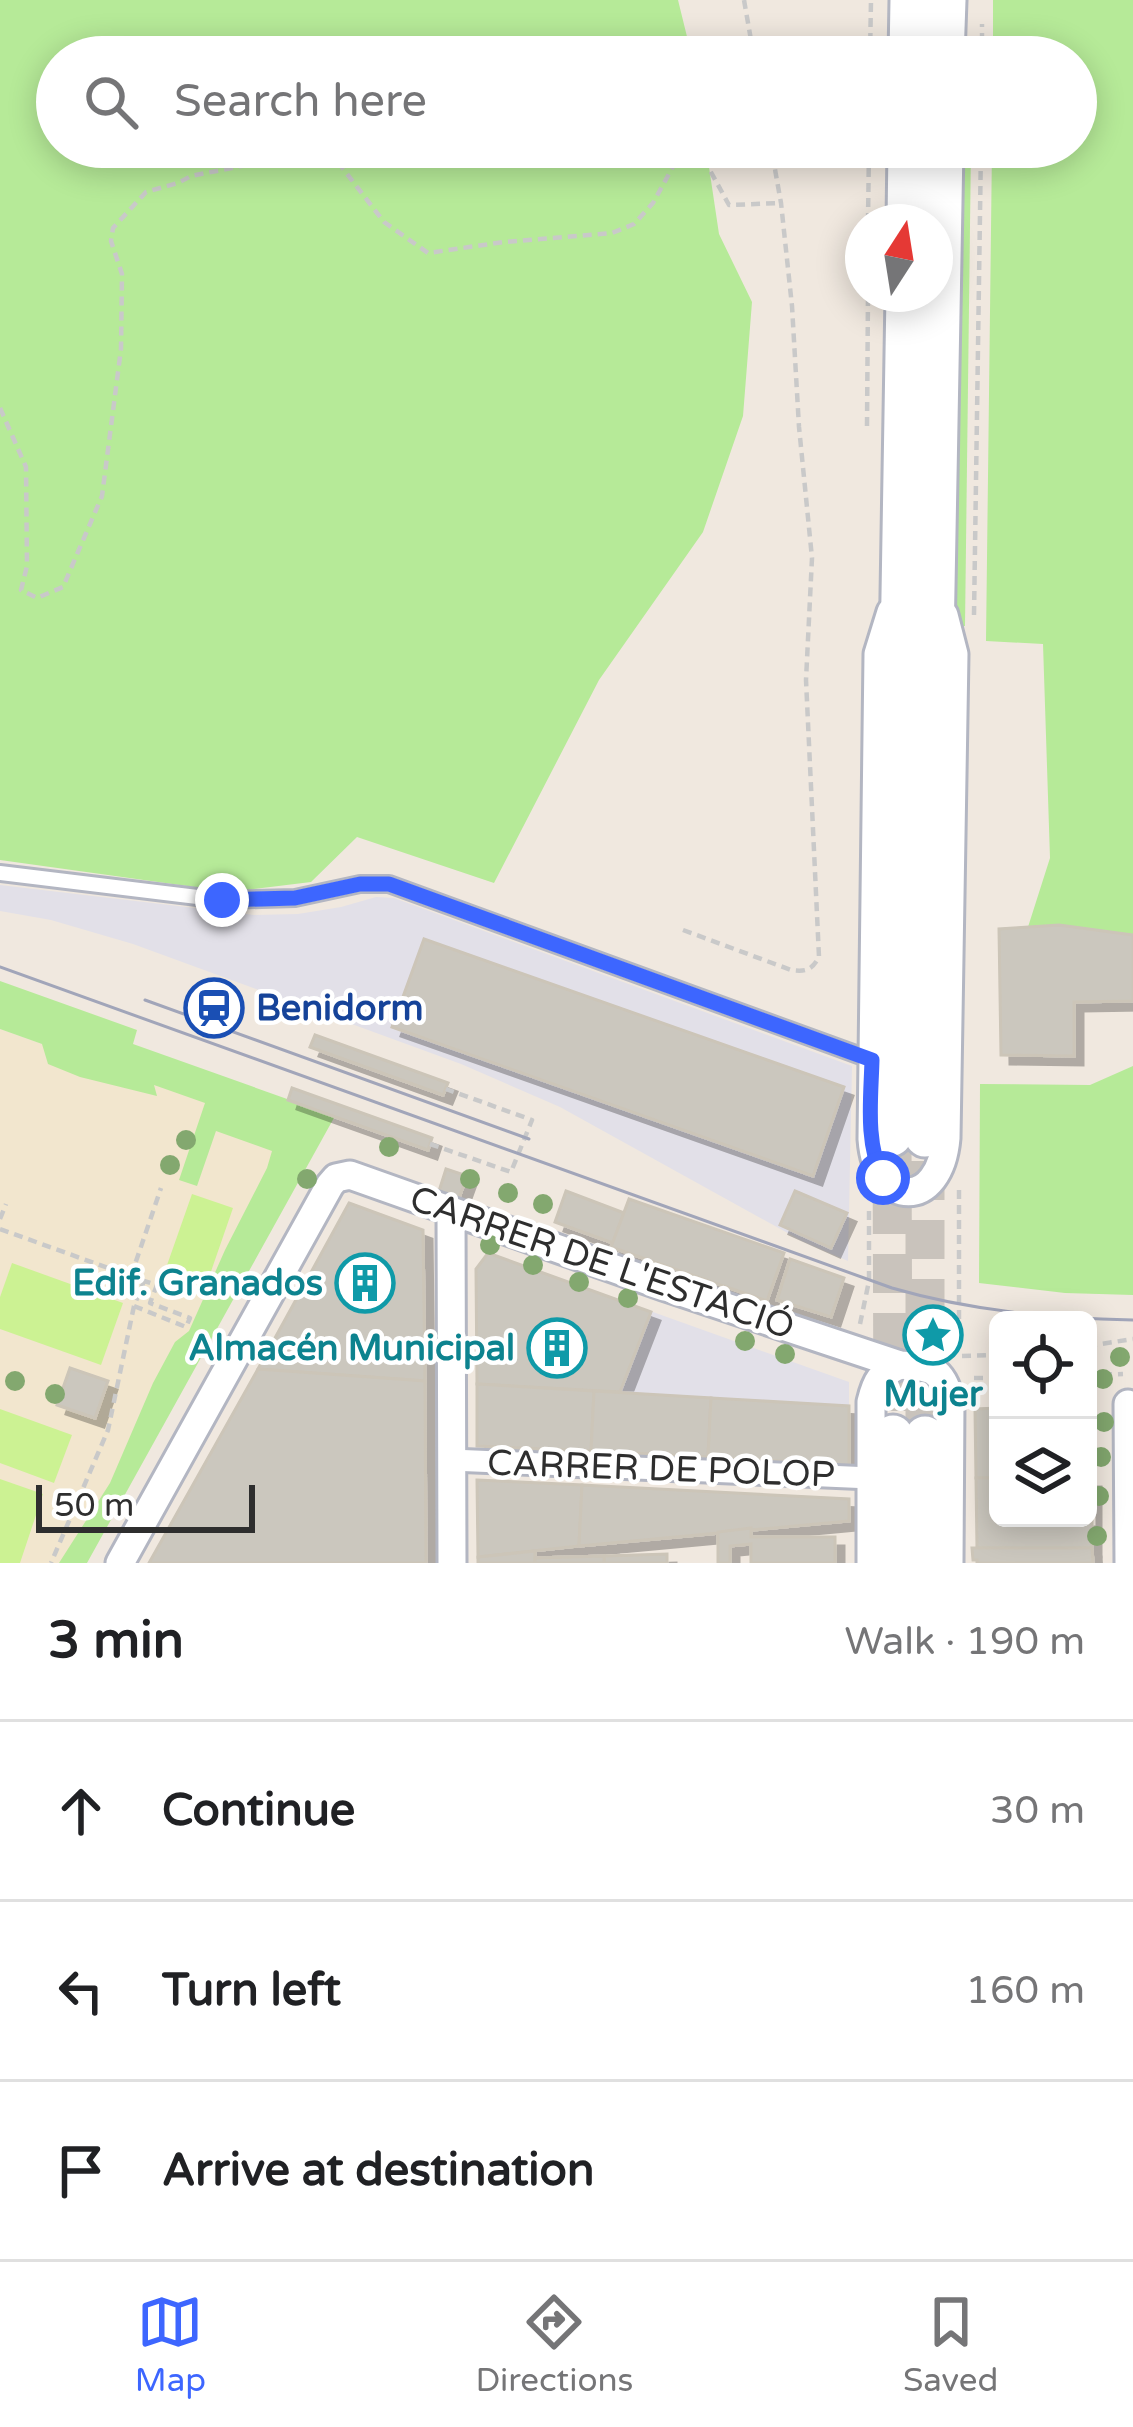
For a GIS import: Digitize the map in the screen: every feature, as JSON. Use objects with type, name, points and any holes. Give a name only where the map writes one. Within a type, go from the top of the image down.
[{"type":"main road","points":[[909,36],[910,0]]},
{"type":"main road","points":[[945,36],[946,0]]},
{"type":"main road","points":[[908,168],[908,204]]},
{"type":"main road","points":[[909,1137],[918,574],[942,168]]},
{"type":"main road","points":[[908,312],[918,574]]},
{"type":"main road","points":[[893,1563],[909,1435],[926,1563]]},
{"type":"street","points":[[918,574],[954,654],[946,1138],[936,1177],[918,1190],[903,1191],[890,1186],[877,1167],[872,1138],[878,654],[918,574]]},
{"type":"street","name":"CARRER DE L'ESTACIÓ","points":[[120,1563],[330,1185],[350,1175],[854,1350],[930,1369],[944,1379],[950,1400],[949,1563]]},
{"type":"street","points":[[451,1212],[452,1563]]},
{"type":"street","points":[[871,1563],[871,1402],[883,1372],[900,1365]]},
{"type":"street","points":[[1128,1405],[1129,1563]]},
{"type":"street","name":"CARRER DE POLOP","points":[[452,1460],[871,1478]]},
{"type":"lane","points":[[0,873],[222,900],[295,898],[360,884],[389,884],[872,1060]]},
{"type":"path","points":[[744,0],[750,36]]},
{"type":"path","points":[[870,36],[871,0]]},
{"type":"path","points":[[0,408],[26,467],[27,566],[21,590],[37,598],[47,596],[63,587],[102,496],[122,349],[122,274],[111,241],[112,228],[146,192],[232,168]]},
{"type":"path","points":[[343,168],[384,222],[428,253],[612,232],[634,224],[672,168]]},
{"type":"path","points":[[709,168],[729,205],[781,203]]},
{"type":"path","points":[[683,931],[791,970],[813,968],[819,957],[806,680],[812,558],[793,306],[775,168]]},
{"type":"path","points":[[868,204],[869,168]]},
{"type":"path","points":[[430,1144],[512,1172],[532,1120],[446,1089]]},
{"type":"path","points":[[131,1276],[161,1188]]},
{"type":"path","points":[[0,1219],[6,1204]]},
{"type":"path","points":[[0,1228],[158,1286],[150,1303],[190,1318],[186,1327],[134,1306]]},
{"type":"path","points":[[51,1563],[108,1430],[134,1306],[144,1280]]},
{"type":"path","points":[[1097,1345],[1133,1340]]},
{"type":"shaded area","points":[[0,885],[254,915],[298,914],[376,897],[394,898],[852,1066],[848,1261],[802,1241],[560,1107],[461,1064],[133,944],[0,911]]},
{"type":"shaded area","points":[[0,1029],[294,1134],[71,1563],[0,1563]]},
{"type":"shaded area","points":[[488,1253],[849,1382],[849,1406],[477,1384],[476,1269]]},
{"type":"green space","points":[[0,0],[678,0],[687,36],[36,36],[36,168],[709,168],[719,234],[752,302],[743,416],[703,532],[599,680],[494,883],[357,837],[311,882],[230,892],[0,860]]},
{"type":"green space","points":[[993,0],[1133,0],[1133,935],[1028,927],[1050,858],[1043,644],[986,641],[992,168],[1097,168],[1097,36],[993,36]]},
{"type":"green space","points":[[961,168],[971,168],[965,626],[956,627]]},
{"type":"green space","points":[[0,981],[137,1030],[133,1044],[335,1116],[87,1563],[59,1563],[110,1483],[175,1342],[189,1331],[272,1151],[216,1131],[197,1186],[179,1180],[205,1103],[154,1085],[157,1096],[48,1064],[42,1044],[0,1029]]},
{"type":"green space","points":[[1133,1066],[1133,1295],[979,1283],[980,1084],[1090,1085]]},
{"type":"green space","points":[[192,1194],[233,1208],[207,1283],[166,1268]]},
{"type":"green space","points":[[12,1263],[123,1303],[101,1365],[0,1329],[0,1297]]},
{"type":"green space","points":[[0,1409],[72,1435],[54,1483],[0,1463]]},
{"type":"green space","points":[[0,1479],[43,1494],[20,1563],[0,1563]]},
{"type":"building","points":[[1059,925],[1133,935],[1133,1001],[1074,1002],[1074,1056],[1001,1055],[999,929]]},
{"type":"building","points":[[424,939],[844,1087],[813,1176],[392,1027]]},
{"type":"building","points":[[315,1035],[448,1083],[443,1095],[310,1047]]},
{"type":"building","points":[[292,1088],[432,1138],[428,1150],[288,1100]]},
{"type":"building","points":[[446,1169],[467,1176],[459,1198],[439,1191]]},
{"type":"building","points":[[566,1191],[624,1213],[613,1243],[555,1222]]},
{"type":"building","points":[[795,1191],[847,1213],[831,1248],[780,1225]]},
{"type":"building","points":[[629,1199],[784,1253],[767,1301],[611,1247]]},
{"type":"building","name":"Edif. Granados","points":[[349,1203],[423,1230],[425,1381],[258,1369]]},
{"type":"building","name":"Almacén Municipal","points":[[488,1253],[651,1312],[620,1392],[477,1384],[476,1269]]},
{"type":"building","points":[[790,1259],[844,1278],[831,1317],[777,1300]]},
{"type":"building","points":[[70,1368],[108,1381],[95,1418],[57,1405]]},
{"type":"building","points":[[258,1369],[425,1381],[426,1563],[149,1563]]},
{"type":"building","points":[[477,1384],[594,1391],[591,1451],[477,1446]]},
{"type":"building","points":[[594,1391],[711,1398],[708,1457],[591,1451]]},
{"type":"building","points":[[711,1398],[849,1406],[849,1465],[708,1457]]},
{"type":"building","points":[[989,1408],[989,1478],[976,1478],[975,1409]]},
{"type":"building","points":[[976,1478],[989,1478],[989,1527],[1092,1527],[1092,1548],[977,1548]]},
{"type":"building","points":[[477,1480],[582,1485],[579,1546],[478,1557]]},
{"type":"building","points":[[582,1485],[849,1499],[849,1521],[579,1546]]},
{"type":"building","points":[[751,1528],[751,1537],[835,1537],[835,1563],[751,1563],[751,1544],[730,1546],[730,1563],[718,1563],[718,1532]]},
{"type":"building","points":[[972,1548],[1092,1548],[1093,1563],[977,1563]]},
{"type":"building","points":[[535,1551],[535,1563],[478,1563],[478,1557]]},
{"type":"building","points":[[667,1554],[667,1563],[604,1563],[604,1556]]},
{"type":"building","points":[[604,1556],[604,1563],[535,1563],[535,1558]]},
{"type":"tunnel","points":[[892,1136],[893,1435]]},
{"type":"tunnel","points":[[925,1137],[925,1436]]},
{"type":"tram line","points":[[0,967],[892,1288],[1011,1312],[1133,1320]]},
{"type":"tram line","points":[[145,1000],[529,1139]]},
{"type":"place","name":"Benidorm","points":[[214,1008]]},
{"type":"place","name":"Edif. Granados","points":[[365,1283]]},
{"type":"place","name":"Mujer","points":[[933,1335]]},
{"type":"place","name":"Almacén Municipal","points":[[557,1348]]},
{"type":"route","points":[[222,900],[295,898],[360,884],[389,884],[872,1060],[873,1155],[883,1178]]}]
